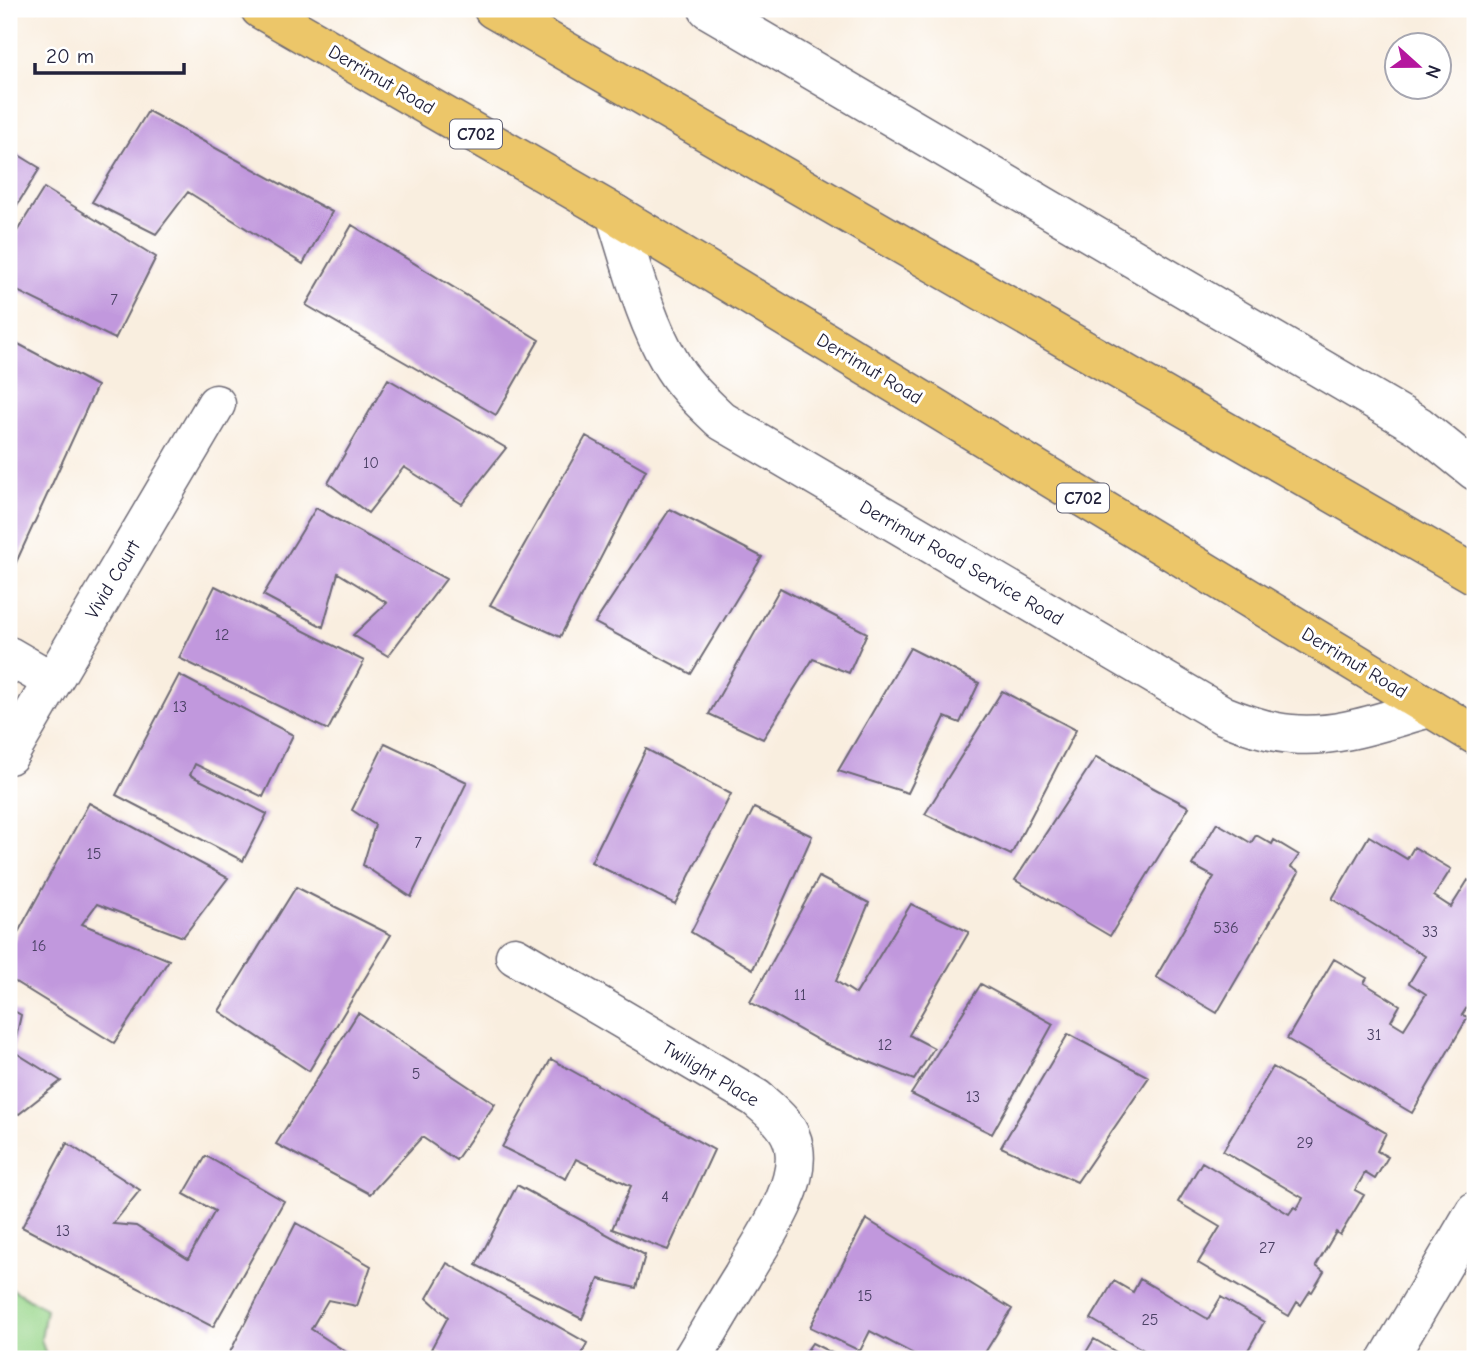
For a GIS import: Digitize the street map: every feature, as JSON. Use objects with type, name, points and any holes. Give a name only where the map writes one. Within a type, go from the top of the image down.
[{"type":"highway","name":"Derrimut Road","points":[[260,9],[615,214],[1475,736]]},
{"type":"highway","points":[[493,9],[1475,575]]},
{"type":"street","points":[[708,9],[1419,426],[1475,471]]},
{"type":"street","name":"Derrimut Road Service Road","points":[[615,214],[653,325],[670,362],[693,394],[722,421],[1223,715],[1292,735],[1322,734],[1350,730],[1430,708]]},
{"type":"street","name":"Vivid Court","points":[[9,755],[216,404]]},
{"type":"street","points":[[9,656],[52,681]]},
{"type":"street","name":"Twilight Place","points":[[515,956],[756,1098],[777,1115],[789,1132],[795,1161],[780,1209],[692,1359]]},
{"type":"street","points":[[1388,1359],[1475,1211]]},
{"type":"green space","points":[[9,1287],[46,1309],[41,1339],[47,1359],[9,1359]]},
{"type":"building","points":[[148,111],[332,212],[303,264],[188,192],[156,234],[92,202]]},
{"type":"building","points":[[9,149],[40,168],[9,218]]},
{"type":"building","points":[[44,188],[156,257],[115,339],[9,287],[9,244]]},
{"type":"building","points":[[352,225],[539,340],[496,415],[306,305]]},
{"type":"building","points":[[9,339],[97,386],[14,567],[9,565]]},
{"type":"building","points":[[388,379],[506,448],[462,504],[404,467],[368,513],[328,483]]},
{"type":"building","points":[[586,436],[646,470],[560,637],[490,605]]},
{"type":"building","points":[[316,508],[446,579],[388,656],[353,635],[387,603],[338,573],[323,627],[263,595]]},
{"type":"building","points":[[670,509],[762,557],[691,674],[595,623]]},
{"type":"building","points":[[215,586],[364,661],[328,730],[179,658]]},
{"type":"building","points":[[780,588],[867,633],[849,673],[813,659],[763,739],[709,714]]},
{"type":"building","points":[[910,648],[979,683],[960,723],[945,717],[908,793],[838,771]]},
{"type":"building","points":[[179,675],[293,735],[263,797],[195,764],[190,775],[267,814],[243,861],[116,795]]},
{"type":"building","points":[[1002,691],[1076,730],[1011,855],[925,814]]},
{"type":"building","points":[[385,743],[467,782],[411,897],[363,865],[375,825],[352,810]]},
{"type":"building","points":[[646,749],[731,794],[675,904],[591,862]]},
{"type":"building","points":[[1096,757],[1189,807],[1110,936],[1015,880]]},
{"type":"building","points":[[89,803],[228,878],[183,937],[97,904],[82,924],[169,960],[114,1043],[9,978],[9,949]]},
{"type":"building","points":[[754,808],[812,836],[753,969],[691,932]]},
{"type":"building","points":[[1217,823],[1251,843],[1256,835],[1272,844],[1274,840],[1299,855],[1291,867],[1299,872],[1217,1013],[1156,977],[1214,877],[1192,865]]},
{"type":"building","points":[[1369,836],[1407,859],[1414,847],[1451,869],[1434,896],[1451,907],[1468,880],[1475,884],[1475,995],[1462,1015],[1468,1017],[1412,1113],[1287,1039],[1334,959],[1367,978],[1364,983],[1400,1005],[1391,1021],[1404,1029],[1426,994],[1409,983],[1425,956],[1332,899]]},
{"type":"building","points":[[819,877],[869,903],[836,981],[856,994],[911,904],[969,932],[909,1035],[934,1048],[914,1080],[825,1044],[750,1002]]},
{"type":"building","points":[[296,887],[391,935],[309,1071],[219,1011]]},
{"type":"building","points":[[981,984],[1053,1024],[992,1134],[911,1094]]},
{"type":"building","points":[[9,1008],[21,1015],[13,1051],[61,1081],[19,1114],[9,1108]]},
{"type":"building","points":[[358,1013],[495,1104],[456,1160],[422,1137],[370,1194],[276,1144]]},
{"type":"building","points":[[1068,1034],[1149,1077],[1077,1182],[1001,1147]]},
{"type":"building","points":[[551,1059],[714,1150],[668,1250],[612,1229],[631,1186],[576,1159],[566,1179],[502,1147]]},
{"type":"building","points":[[1273,1067],[1386,1133],[1377,1151],[1388,1157],[1375,1179],[1365,1173],[1355,1190],[1364,1195],[1340,1235],[1336,1232],[1316,1266],[1324,1272],[1312,1292],[1310,1291],[1301,1305],[1297,1302],[1289,1316],[1198,1263],[1220,1227],[1178,1202],[1202,1162],[1289,1214],[1294,1207],[1297,1209],[1303,1198],[1223,1151]]},
{"type":"building","points":[[67,1143],[140,1190],[113,1224],[136,1226],[188,1259],[215,1211],[184,1194],[206,1156],[284,1201],[213,1327],[22,1227]]},
{"type":"building","points":[[517,1185],[645,1255],[636,1288],[599,1279],[582,1319],[476,1265]]},
{"type":"building","points":[[866,1219],[1012,1309],[981,1359],[923,1359],[870,1331],[860,1351],[810,1327]]},
{"type":"building","points":[[296,1223],[371,1266],[357,1306],[328,1300],[311,1329],[354,1357],[353,1359],[227,1358]]},
{"type":"building","points":[[447,1263],[587,1343],[580,1359],[450,1359],[431,1349],[448,1317],[427,1298]]},
{"type":"building","points":[[1140,1279],[1208,1319],[1221,1297],[1264,1322],[1244,1357],[1248,1359],[1159,1359],[1091,1319],[1114,1281],[1133,1292]]},
{"type":"building","points":[[1094,1339],[1128,1359],[1082,1359]]},
{"type":"building","points":[[812,1343],[844,1359],[801,1359]]}]
